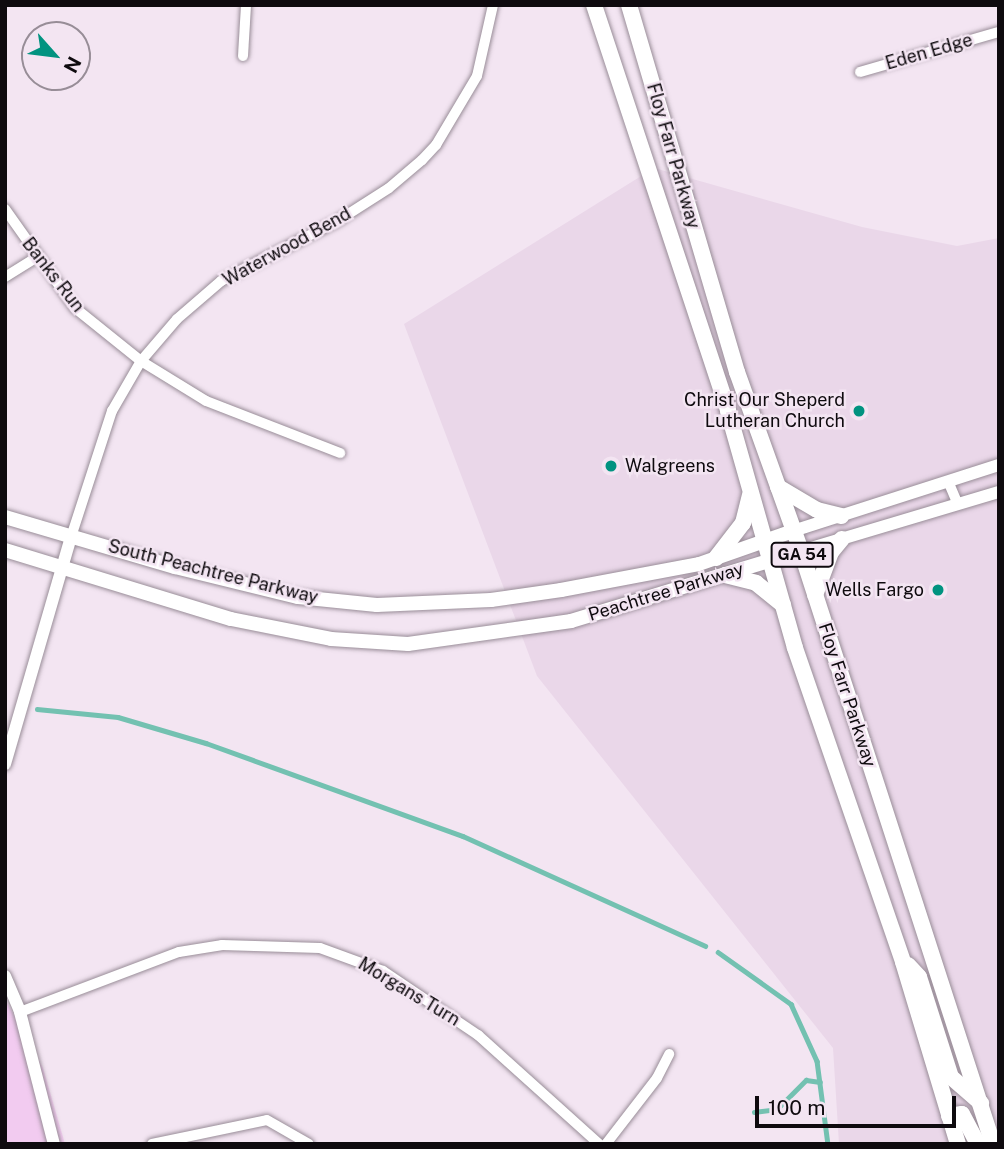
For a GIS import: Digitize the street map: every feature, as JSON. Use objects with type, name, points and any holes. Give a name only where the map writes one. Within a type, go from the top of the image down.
[{"type":"main road","name":"Floy Farr Parkway","points":[[594,5],[751,492],[783,605],[903,962],[958,1144]]},
{"type":"main road","name":"Floy Farr Parkway","points":[[629,5],[737,372],[801,551],[993,1144]]},
{"type":"main road","points":[[778,487],[817,510],[841,516]]},
{"type":"main road","points":[[716,558],[743,523],[751,492]]},
{"type":"main road","name":"South Peachtree Parkway","points":[[5,517],[298,597],[377,605],[491,600],[624,579],[716,558],[793,531]]},
{"type":"main road","points":[[815,595],[831,552],[842,539]]},
{"type":"main road","name":"South Peachtree Parkway","points":[[5,550],[231,620],[331,639],[445,641],[571,621]]},
{"type":"main road","name":"Peachtree Parkway","points":[[571,621],[801,551]]},
{"type":"main road","points":[[725,575],[756,583],[783,605]]},
{"type":"main road","points":[[903,962],[919,977],[951,1077],[981,1103]]},
{"type":"main road","points":[[950,1116],[962,1114],[978,1144]]},
{"type":"street","points":[[243,56],[246,5]]},
{"type":"street","name":"Waterwood Bend","points":[[71,537],[112,411],[141,361],[177,319],[221,281],[339,220],[389,188],[422,160],[436,145],[477,76],[493,5]]},
{"type":"street","name":"Eden Edge","points":[[860,72],[999,32]]},
{"type":"street","name":"Banks Run","points":[[5,208],[36,258],[75,308],[141,361],[206,401],[340,453]]},
{"type":"street","points":[[5,277],[36,258]]},
{"type":"street","points":[[793,531],[999,465]]},
{"type":"street","points":[[948,481],[958,504]]},
{"type":"street","points":[[801,551],[999,492]]},
{"type":"street","points":[[5,764],[71,537]]},
{"type":"street","name":"Morgans Turn","points":[[20,1012],[178,952],[222,945],[320,948],[383,971],[478,1035],[599,1144]]},
{"type":"street","points":[[5,976],[20,1012],[54,1144]]},
{"type":"street","points":[[606,1144],[657,1078],[669,1054]]},
{"type":"street","points":[[152,1144],[251,1120],[267,1120],[309,1144]]},
{"type":"shaded area","points":[[654,168],[862,227],[957,246],[999,238],[999,1144],[839,1144],[833,1048],[537,676],[404,324]]},
{"type":"shaded area","points":[[5,999],[43,1068],[65,1144],[5,1144]]},
{"type":"waterway","points":[[37,709],[118,717],[206,743],[463,836],[705,946]]},
{"type":"waterway","points":[[718,952],[791,1004],[817,1061],[828,1144]]},
{"type":"waterway","points":[[754,1112],[777,1109],[806,1080],[820,1082]]},
{"type":"place","name":"Christ Our Sheperd Lutheran Church","points":[[859,411]]},
{"type":"place","name":"Walgreens","points":[[611,466]]},
{"type":"place","name":"Wells Fargo","points":[[938,590]]}]
